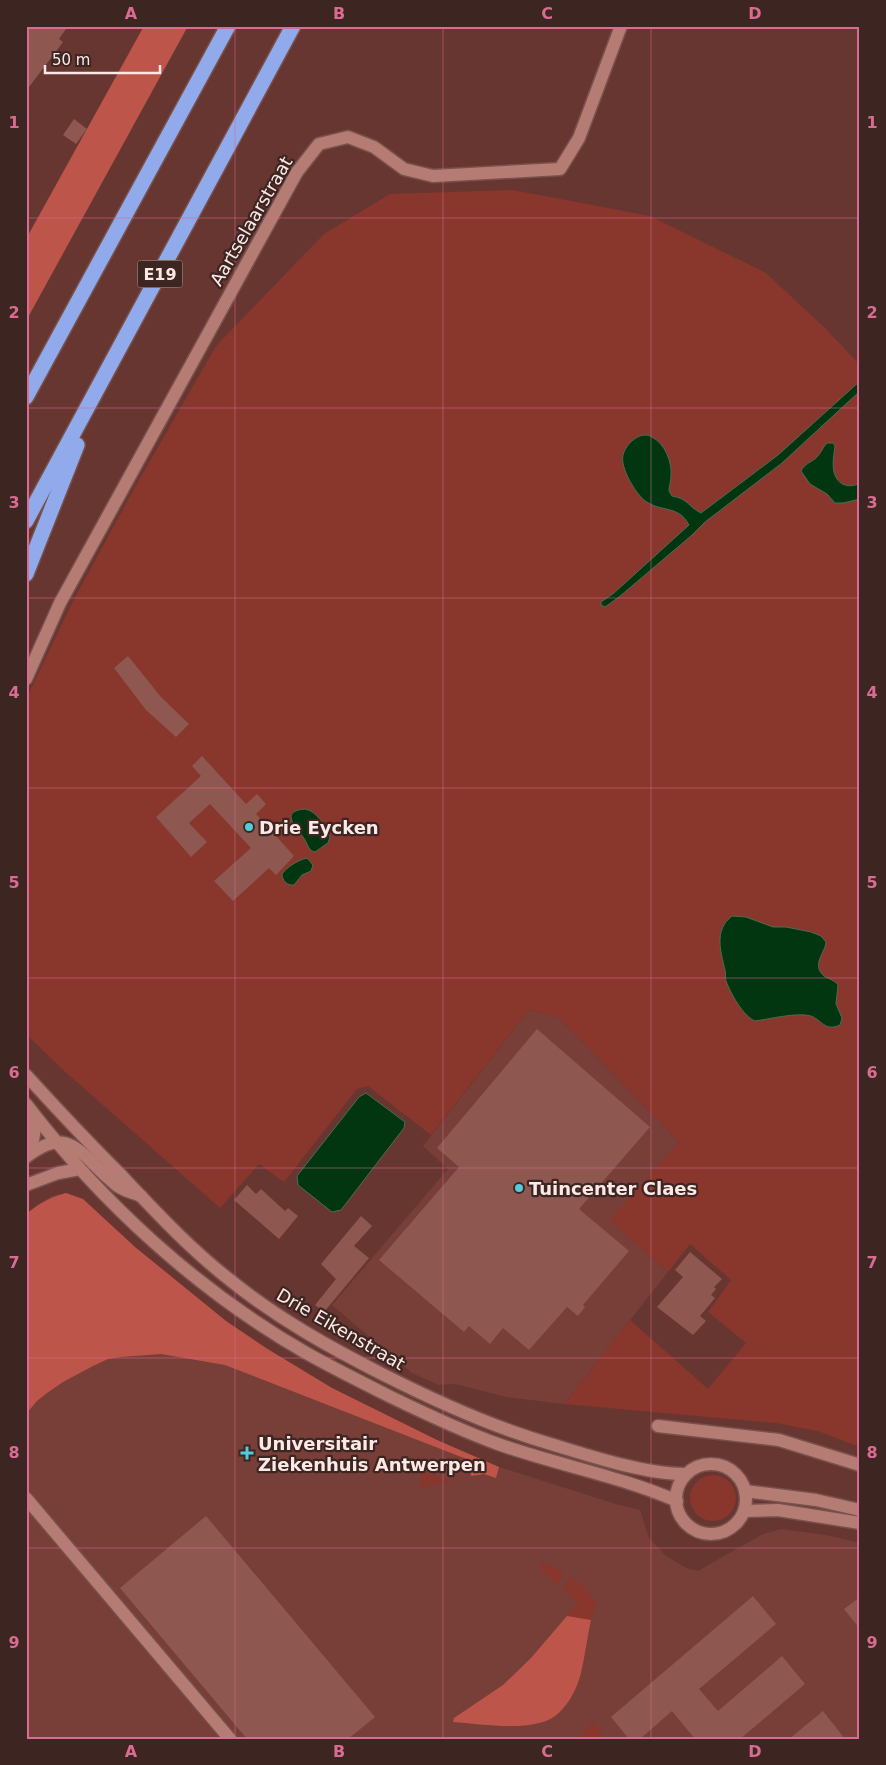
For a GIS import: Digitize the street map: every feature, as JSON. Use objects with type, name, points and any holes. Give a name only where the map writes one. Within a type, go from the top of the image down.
[{"type":"highway","points":[[26,397],[228,26]]},
{"type":"highway","name":"E19","points":[[26,521],[293,26]]},
{"type":"highway","points":[[26,379],[58,337]]},
{"type":"highway","points":[[26,574],[101,382]]},
{"type":"street","name":"Aartselaarstraat","points":[[26,679],[60,603],[297,172],[319,144],[348,137],[374,147],[404,170],[433,176],[560,169],[579,138],[621,26]]},
{"type":"street","name":"Drie Eikenstraat","points":[[26,1075],[181,1238],[232,1282],[290,1323],[355,1361],[472,1416],[531,1438],[651,1471],[685,1474]]},
{"type":"street","name":"Drie Eikenstraat","points":[[26,1104],[80,1169],[125,1214],[210,1289],[307,1354],[451,1425],[499,1444],[563,1465],[630,1483],[677,1501]]},
{"type":"street","points":[[26,1104],[35,1123],[33,1145],[26,1157]]},
{"type":"street","points":[[26,1157],[37,1149],[56,1142],[74,1146],[119,1187],[141,1196]]},
{"type":"street","points":[[26,1184],[58,1173],[80,1169]]},
{"type":"street","points":[[355,1361],[355,1379]]},
{"type":"street","points":[[658,1426],[779,1440],[860,1465]]},
{"type":"street","points":[[708,1464],[719,1464],[727,1468],[740,1479],[745,1490],[744,1511],[737,1522],[727,1530],[712,1535],[692,1527],[682,1518],[676,1492],[685,1474],[697,1467],[708,1464]]},
{"type":"street","points":[[745,1490],[816,1500],[860,1510]]},
{"type":"street","points":[[26,1498],[230,1739]]},
{"type":"street","points":[[744,1511],[778,1510],[860,1523]]},
{"type":"shaded area","points":[[144,26],[188,26],[26,321],[26,239]]},
{"type":"shaded area","name":"Drie Eycken","points":[[513,190],[650,216],[766,273],[826,329],[860,365],[860,1447],[818,1431],[775,1423],[564,1404],[630,1320],[708,1389],[746,1343],[708,1312],[731,1280],[690,1244],[668,1272],[610,1220],[679,1142],[558,1017],[529,1010],[431,1135],[368,1086],[357,1089],[284,1182],[259,1164],[220,1208],[61,1068],[26,1034],[26,699],[73,601],[135,487],[216,346],[324,234],[390,194]]},
{"type":"shaded area","points":[[860,381],[860,391],[782,463],[705,522],[619,597],[605,607],[601,605],[601,602],[614,593],[689,525],[680,514],[650,504],[636,491],[626,473],[623,460],[627,447],[634,439],[647,435],[661,444],[667,454],[671,470],[669,491],[672,496],[682,499],[701,513],[778,455]]},
{"type":"shaded area","points":[[827,443],[833,443],[835,446],[833,466],[838,480],[848,486],[860,483],[860,499],[835,503],[827,494],[810,484],[801,471],[804,466],[817,457]]},
{"type":"shaded area","points":[[305,809],[317,816],[330,837],[328,843],[315,852],[309,848],[291,816],[297,810]]},
{"type":"shaded area","points":[[307,858],[313,865],[311,871],[302,875],[294,885],[289,885],[285,882],[282,876],[284,871],[296,862]]},
{"type":"shaded area","points":[[732,916],[746,917],[773,927],[786,927],[821,936],[826,942],[819,968],[824,976],[838,985],[836,1004],[842,1018],[840,1025],[835,1027],[827,1026],[811,1016],[805,1015],[791,1015],[755,1021],[742,1010],[726,981],[720,948],[722,930],[725,923]]},
{"type":"shaded area","points":[[529,1010],[558,1017],[679,1142],[611,1220],[668,1272],[564,1404],[506,1397],[455,1384],[439,1385],[412,1373],[332,1305],[448,1169],[423,1146]]},
{"type":"shaded area","points":[[366,1093],[405,1122],[404,1128],[341,1210],[332,1212],[298,1185],[297,1176],[359,1097]]},
{"type":"shaded area","name":"Universitair Ziekenhuis Antwerpen","points":[[66,1193],[83,1199],[135,1247],[226,1321],[270,1351],[332,1388],[437,1440],[499,1467],[640,1510],[649,1538],[666,1556],[686,1568],[698,1571],[763,1534],[781,1529],[826,1535],[860,1543],[860,1739],[26,1739],[26,1214],[52,1196]]},
{"type":"shaded area","points":[[66,1193],[83,1199],[135,1247],[226,1321],[266,1348],[332,1388],[437,1440],[499,1467],[496,1478],[484,1474],[471,1476],[469,1460],[225,1365],[161,1354],[108,1359],[63,1382],[37,1401],[26,1414],[26,1214],[45,1201]]},
{"type":"shaded area","points":[[420,1470],[453,1482],[420,1487],[422,1478]]},
{"type":"shaded area","points":[[713,1475],[726,1479],[732,1485],[736,1498],[732,1511],[726,1517],[713,1521],[700,1517],[694,1511],[690,1498],[694,1485],[700,1479]]},
{"type":"shaded area","points":[[544,1562],[564,1573],[557,1585],[540,1568],[539,1565]]},
{"type":"shaded area","points":[[570,1577],[584,1587],[597,1604],[591,1620],[567,1616],[578,1603],[563,1588]]},
{"type":"shaded area","points":[[567,1616],[591,1620],[579,1679],[571,1698],[557,1714],[542,1722],[517,1726],[453,1722],[454,1718],[503,1685],[531,1658]]},
{"type":"shaded area","points":[[592,1721],[603,1734],[597,1739],[579,1739]]},
{"type":"building","points":[[31,26],[68,26],[59,39],[63,42],[26,91],[26,33]]},
{"type":"building","points":[[74,119],[87,129],[76,144],[63,135]]},
{"type":"building","points":[[128,656],[161,697],[189,724],[176,737],[146,710],[114,668]]},
{"type":"building","name":"Drie Eycken","points":[[202,756],[246,804],[257,794],[266,804],[256,814],[294,856],[276,875],[269,868],[233,901],[214,881],[251,848],[210,804],[189,823],[207,842],[191,857],[156,817],[201,776],[192,766]]},
{"type":"building","name":"Tuincenter Claes","points":[[537,1029],[650,1127],[579,1209],[629,1251],[583,1305],[585,1307],[578,1316],[567,1307],[529,1350],[503,1328],[490,1344],[469,1326],[464,1332],[379,1260],[459,1167],[437,1148]]},
{"type":"building","points":[[247,1185],[256,1194],[261,1189],[285,1211],[288,1208],[298,1216],[279,1239],[234,1200]]},
{"type":"building","points":[[361,1216],[372,1226],[354,1246],[369,1258],[324,1312],[315,1305],[336,1279],[321,1264]]},
{"type":"building","points":[[690,1252],[722,1279],[714,1287],[716,1289],[711,1295],[715,1298],[700,1316],[706,1321],[693,1335],[657,1307],[683,1277],[675,1270]]},
{"type":"building","points":[[206,1516],[375,1717],[348,1739],[247,1739],[120,1588]]},
{"type":"building","points":[[753,1596],[776,1624],[699,1689],[718,1711],[782,1656],[805,1684],[740,1739],[695,1739],[672,1711],[640,1739],[629,1739],[611,1717]]},
{"type":"building","points":[[860,1597],[860,1629],[844,1609]]},
{"type":"building","points":[[823,1711],[845,1739],[789,1739]]},
{"type":"place","name":"Drie Eycken","points":[[249,827]]},
{"type":"place","name":"Tuincenter Claes","points":[[519,1188]]},
{"type":"place","name":"Universitair Ziekenhuis Antwerpen","points":[[247,1453]]}]
